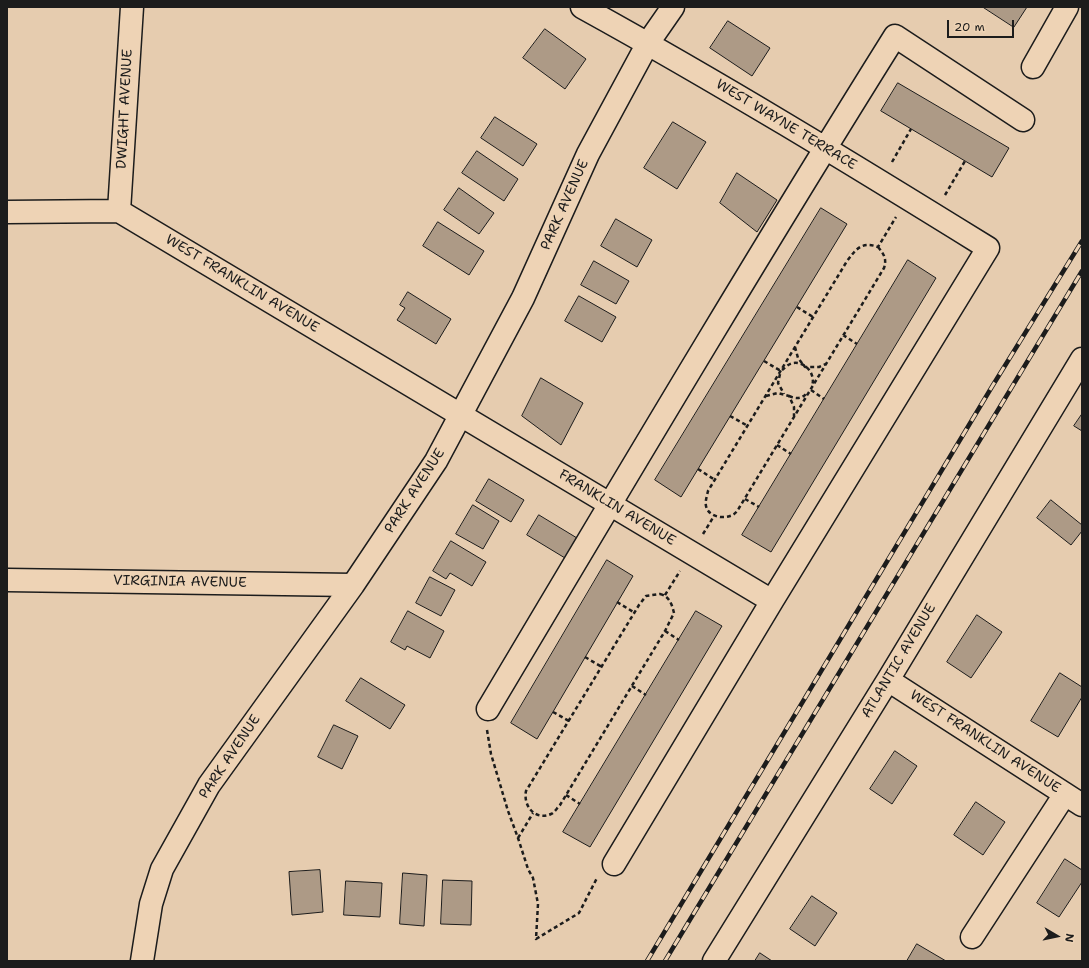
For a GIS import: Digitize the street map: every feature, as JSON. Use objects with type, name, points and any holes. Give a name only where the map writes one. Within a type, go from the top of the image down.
[{"type":"street","name":"DWIGHT AVENUE","points":[[119,211],[132,7]]},
{"type":"street","name":"WEST WAYNE TERRACE","points":[[582,7],[648,43],[825,148],[988,248],[772,601]]},
{"type":"street","name":"PARK AVENUE","points":[[142,961],[151,904],[162,869],[187,824],[209,785],[352,585],[436,462],[523,298],[588,154],[648,43],[673,7]]},
{"type":"street","points":[[1033,67],[1067,7]]},
{"type":"street","points":[[488,709],[825,148],[895,36],[1022,120]]},
{"type":"street","points":[[7,212],[119,211]]},
{"type":"street","name":"WEST FRANKLIN AVENUE","points":[[119,211],[461,415]]},
{"type":"street","name":"ATLANTIC AVENUE","points":[[714,961],[888,680],[1082,359]]},
{"type":"street","name":"FRANKLIN AVENUE","points":[[461,415],[772,601]]},
{"type":"street","name":"VIRGINIA AVENUE","points":[[7,580],[352,585]]},
{"type":"street","points":[[614,864],[772,601]]},
{"type":"street","name":"WEST FRANKLIN AVENUE","points":[[888,680],[1074,800]]},
{"type":"street","points":[[972,936],[1074,800]]},
{"type":"path","points":[[880,181],[911,129]]},
{"type":"path","points":[[934,214],[965,161]]},
{"type":"path","points":[[878,247],[907,198]]},
{"type":"path","points":[[868,244],[878,247],[885,256],[886,262],[884,268],[740,508],[731,516],[714,516],[707,509],[706,499],[708,491],[813,317],[853,253],[863,245],[868,244]]},
{"type":"path","points":[[797,307],[813,317]]},
{"type":"path","points":[[844,335],[857,344]]},
{"type":"path","points":[[766,396],[773,394],[784,394],[794,398],[802,398],[811,390],[814,381],[813,376],[811,371],[798,358],[795,347]]},
{"type":"path","points":[[764,361],[781,370]]},
{"type":"path","points":[[784,394],[778,383],[781,370],[794,363],[819,368],[827,364]]},
{"type":"path","points":[[811,390],[824,399]]},
{"type":"path","points":[[789,396],[794,407],[794,416]]},
{"type":"path","points":[[730,416],[748,426]]},
{"type":"path","points":[[777,445],[791,454]]},
{"type":"path","points":[[698,469],[715,480]]},
{"type":"path","points":[[745,499],[759,507]]},
{"type":"path","points":[[665,595],[692,553]]},
{"type":"path","points":[[660,594],[665,595],[670,601],[674,612],[665,631],[566,795],[552,814],[544,816],[533,813],[526,802],[526,791],[635,613],[646,596],[660,594]]},
{"type":"path","points":[[617,602],[635,613]]},
{"type":"path","points":[[665,631],[679,640]]},
{"type":"path","points":[[585,657],[602,667]]},
{"type":"path","points":[[632,686],[646,695]]},
{"type":"path","points":[[488,709],[487,734],[491,754],[508,812],[528,869],[533,878],[538,904],[536,939],[579,913],[597,878],[603,870],[614,864]]},
{"type":"path","points":[[553,712],[569,721]]},
{"type":"path","points":[[566,795],[580,804]]},
{"type":"path","points":[[518,838],[533,813]]},
{"type":"building","points":[[983,7],[1027,7],[1014,27]]},
{"type":"building","points":[[728,21],[770,48],[752,76],[710,48]]},
{"type":"building","points":[[545,29],[586,59],[565,89],[523,58]]},
{"type":"building","points":[[898,83],[1009,148],[992,177],[881,111]]},
{"type":"building","points":[[495,117],[537,144],[523,166],[481,138]]},
{"type":"building","points":[[673,122],[706,142],[677,189],[644,168]]},
{"type":"building","points":[[477,151],[518,179],[504,201],[462,173]]},
{"type":"building","points":[[737,173],[777,200],[757,232],[720,203]]},
{"type":"building","points":[[459,188],[494,213],[479,234],[444,210]]},
{"type":"building","points":[[821,208],[847,224],[681,497],[655,480]]},
{"type":"building","points":[[616,219],[652,240],[637,267],[601,246]]},
{"type":"building","points":[[438,222],[484,251],[469,275],[423,246]]},
{"type":"building","points":[[908,260],[936,278],[771,552],[742,535]]},
{"type":"building","points":[[594,261],[629,281],[616,304],[581,285]]},
{"type":"building","points":[[408,292],[451,319],[436,344],[397,320],[405,308],[400,305]]},
{"type":"building","points":[[579,296],[616,317],[602,342],[565,321]]},
{"type":"building","points":[[541,378],[583,403],[561,445],[522,416]]},
{"type":"building","points":[[1082,414],[1082,431],[1074,426]]},
{"type":"building","points":[[489,479],[524,500],[511,522],[476,501]]},
{"type":"building","points":[[1051,500],[1082,525],[1082,531],[1071,545],[1037,518]]},
{"type":"building","points":[[473,505],[499,521],[483,549],[456,534]]},
{"type":"building","points":[[539,515],[577,538],[565,558],[527,535]]},
{"type":"building","points":[[451,541],[486,562],[472,586],[450,573],[446,579],[433,571]]},
{"type":"building","points":[[607,560],[633,576],[537,739],[511,723]]},
{"type":"building","points":[[430,577],[455,590],[441,616],[416,603]]},
{"type":"building","points":[[408,611],[444,631],[430,658],[407,646],[405,650],[391,642]]},
{"type":"building","points":[[696,611],[722,626],[590,847],[563,832]]},
{"type":"building","points":[[977,615],[1002,632],[971,678],[947,662]]},
{"type":"building","points":[[1060,673],[1082,687],[1082,697],[1058,737],[1031,721]]},
{"type":"building","points":[[361,678],[405,705],[390,729],[346,701]]},
{"type":"building","points":[[334,725],[358,736],[342,769],[318,757]]},
{"type":"building","points":[[895,751],[917,766],[892,804],[870,789]]},
{"type":"building","points":[[976,802],[1005,822],[983,855],[954,835]]},
{"type":"building","points":[[1065,859],[1082,870],[1082,882],[1059,917],[1037,903]]},
{"type":"building","points":[[320,870],[323,912],[292,915],[289,872]]},
{"type":"building","points":[[403,873],[427,875],[424,926],[400,924]]},
{"type":"building","points":[[443,880],[472,881],[471,925],[441,924]]},
{"type":"building","points":[[346,881],[382,883],[380,917],[344,915]]},
{"type":"building","points":[[812,896],[837,913],[815,946],[790,929]]},
{"type":"building","points":[[917,944],[946,961],[907,961]]},
{"type":"building","points":[[760,953],[772,961],[755,961]]},
{"type":"railway","points":[[647,961],[993,385],[1082,241]]},
{"type":"railway","points":[[665,961],[1082,271]]}]
